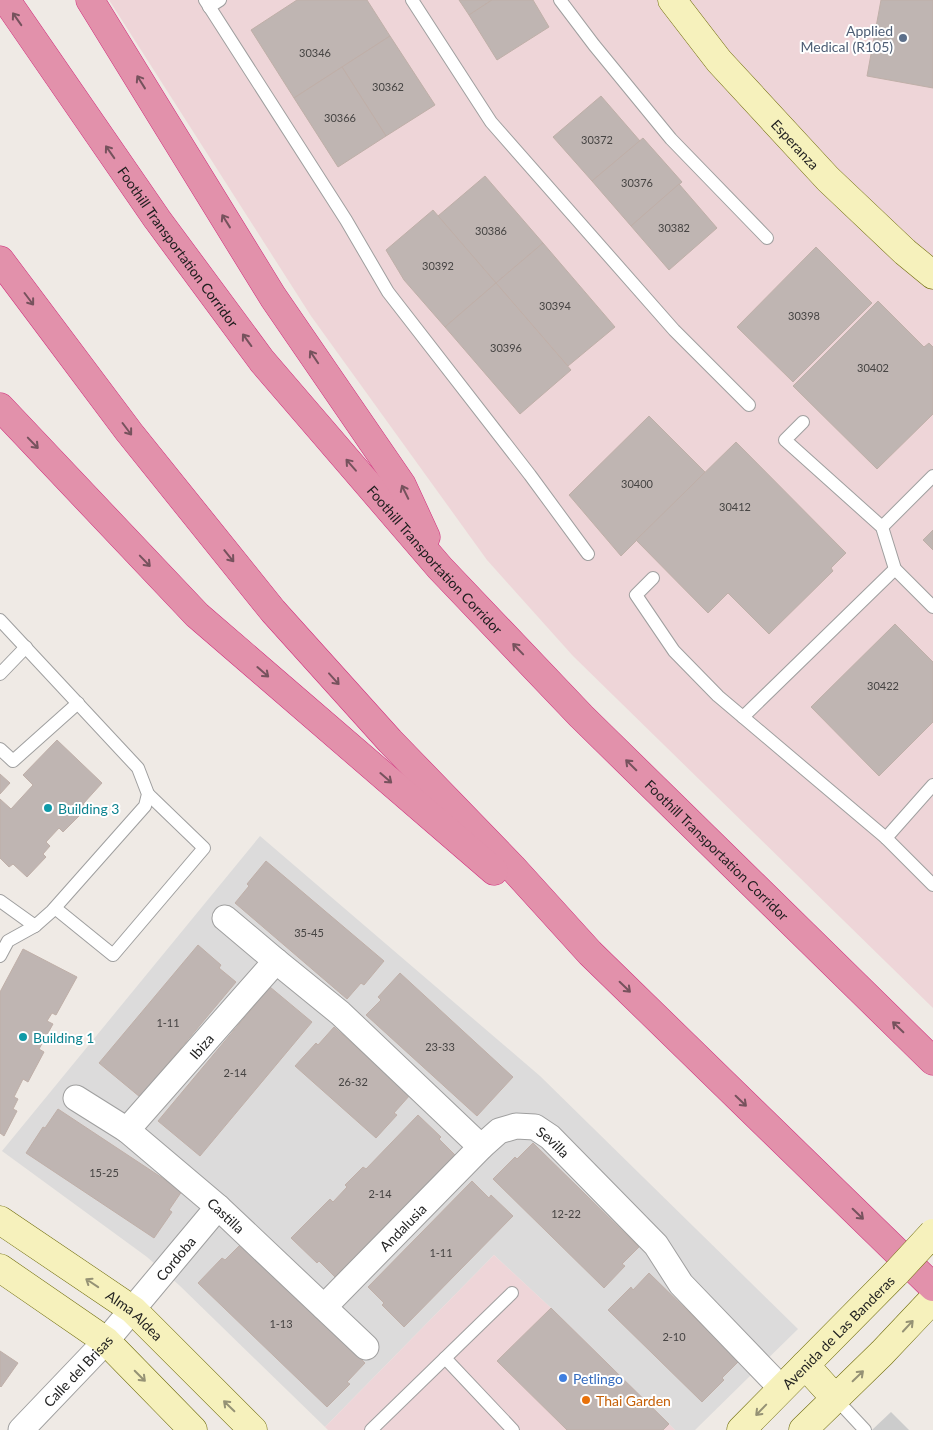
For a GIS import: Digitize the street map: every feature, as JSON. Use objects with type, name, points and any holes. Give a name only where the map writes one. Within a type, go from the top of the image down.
[{"type":"highway","name":"Foothill Transportation Corridor","points":[[6,0],[157,219],[262,361],[440,568],[581,716],[933,1061]]},
{"type":"highway","points":[[90,0],[273,298],[402,485],[440,568]]},
{"type":"highway","points":[[0,260],[129,432],[273,611],[390,741],[512,867],[590,953]]},
{"type":"highway","points":[[0,407],[197,615],[590,953],[933,1287]]},
{"type":"main road","name":"Esperanza","points":[[672,0],[718,61],[828,179],[905,252],[933,275]]},
{"type":"main road","name":"Alma Aldea","points":[[0,1220],[133,1310],[253,1430]]},
{"type":"main road","name":"Avenida de Las Banderas","points":[[741,1430],[933,1233]]},
{"type":"main road","points":[[0,1268],[106,1341],[193,1430]]},
{"type":"main road","points":[[803,1430],[882,1353],[933,1299]]},
{"type":"main road","points":[[805,1365],[835,1398]]},
{"type":"street","points":[[225,918],[340,1013],[481,1147]]},
{"type":"street","name":"Ibiza","points":[[127,1130],[276,962]]},
{"type":"street","name":"Castilla","points":[[76,1098],[127,1130],[218,1207],[366,1347]]},
{"type":"street","name":"Sevilla","points":[[481,1147],[500,1131],[516,1126],[535,1127],[550,1137],[656,1244],[681,1284],[782,1389]]},
{"type":"street","name":"Andalusia","points":[[324,1307],[481,1147]]},
{"type":"street","name":"Cordoba","points":[[133,1310],[218,1207]]},
{"type":"street","name":"Calle del Brisas","points":[[21,1430],[133,1310]]},
{"type":"lane","points":[[412,0],[491,122],[674,330],[748,405]]},
{"type":"lane","points":[[560,0],[594,45],[671,139],[767,238]]},
{"type":"lane","points":[[211,2],[346,220],[388,292],[530,475],[588,554]]},
{"type":"lane","points":[[803,422],[786,440],[882,527],[895,569],[933,607]]},
{"type":"lane","points":[[882,527],[933,476]]},
{"type":"lane","points":[[743,717],[895,569]]},
{"type":"lane","points":[[653,578],[636,595],[674,651],[718,696],[886,838],[933,885]]},
{"type":"lane","points":[[0,620],[138,768],[148,794],[204,848],[114,955],[55,908]]},
{"type":"lane","points":[[0,674],[26,648]]},
{"type":"lane","points":[[0,749],[13,761],[78,703]]},
{"type":"lane","points":[[886,838],[933,785]]},
{"type":"lane","points":[[0,956],[8,941],[35,926],[55,908],[145,806],[148,794]]},
{"type":"lane","points":[[0,901],[35,926]]},
{"type":"lane","points":[[371,1430],[512,1292]]},
{"type":"lane","points":[[445,1358],[513,1430]]},
{"type":"lane","points":[[835,1398],[865,1430]]},
{"type":"shaded area","points":[[109,0],[933,0],[933,1008],[573,656],[487,560],[311,316]]},
{"type":"shaded area","points":[[260,836],[540,1076],[798,1329],[695,1430],[675,1430],[551,1308],[494,1255],[325,1427],[179,1285],[147,1257],[2,1151]]},
{"type":"shaded area","points":[[494,1255],[551,1308],[675,1430],[328,1430],[325,1427]]},
{"type":"shaded area","points":[[891,1412],[909,1430],[872,1430]]},
{"type":"building","points":[[297,0],[367,0],[390,36],[294,98],[251,30]]},
{"type":"building","points":[[459,0],[492,0],[469,15]]},
{"type":"building","points":[[492,0],[533,0],[549,27],[497,60],[469,15]]},
{"type":"building","name":"Applied Medical (R105)","points":[[881,0],[933,0],[933,88],[867,76]]},
{"type":"building","points":[[390,36],[435,105],[386,136],[342,67]]},
{"type":"building","points":[[342,67],[386,136],[338,167],[294,98]]},
{"type":"building","points":[[601,96],[640,141],[592,181],[553,137]]},
{"type":"building","points":[[643,138],[682,182],[631,226],[592,181]]},
{"type":"building","points":[[485,176],[543,243],[496,283],[438,216]]},
{"type":"building","points":[[679,184],[717,228],[669,270],[631,226]]},
{"type":"building","points":[[433,210],[496,283],[445,327],[404,280],[386,250]]},
{"type":"building","points":[[543,243],[615,327],[568,366],[496,283]]},
{"type":"building","points":[[816,247],[872,303],[793,382],[737,327]]},
{"type":"building","points":[[496,283],[571,370],[520,414],[445,327]]},
{"type":"building","points":[[878,301],[924,347],[929,343],[933,347],[933,414],[877,469],[793,386]]},
{"type":"building","points":[[649,416],[705,472],[621,556],[569,495]]},
{"type":"building","points":[[736,442],[846,553],[831,568],[833,571],[769,634],[728,593],[708,613],[636,540]]},
{"type":"building","points":[[933,530],[933,550],[923,540]]},
{"type":"building","points":[[895,624],[933,662],[933,722],[879,776],[811,707]]},
{"type":"building","name":"Building 3","points":[[57,740],[102,783],[83,804],[85,806],[78,814],[80,815],[63,832],[59,828],[46,842],[50,846],[43,854],[46,857],[27,877],[13,864],[9,867],[0,858],[0,799],[11,809],[33,785],[23,775]]},
{"type":"building","points":[[0,774],[10,783],[0,794]]},
{"type":"building","points":[[266,861],[384,961],[364,985],[361,983],[347,999],[235,903],[249,886],[247,884]]},
{"type":"building","points":[[198,945],[221,965],[219,968],[236,982],[140,1097],[99,1063]]},
{"type":"building","name":"Building 1","points":[[23,949],[77,977],[56,1015],[52,1013],[47,1021],[53,1024],[39,1049],[44,1052],[28,1082],[23,1079],[14,1097],[18,1099],[13,1109],[17,1111],[4,1136],[0,1133],[0,992]]},
{"type":"building","points":[[400,973],[513,1077],[477,1116],[366,1015],[381,1000],[378,997]]},
{"type":"building","points":[[270,987],[312,1022],[200,1156],[158,1121]]},
{"type":"building","points":[[334,1027],[410,1095],[394,1113],[397,1115],[376,1138],[295,1066]]},
{"type":"building","points":[[58,1109],[182,1191],[169,1210],[172,1212],[154,1238],[26,1153],[43,1127],[45,1128]]},
{"type":"building","points":[[418,1115],[441,1137],[439,1139],[455,1155],[335,1277],[291,1238],[330,1199],[333,1202],[347,1187],[345,1185],[363,1167],[366,1169]]},
{"type":"building","points":[[533,1143],[639,1247],[622,1264],[625,1266],[604,1288],[493,1179],[515,1157],[517,1159]]},
{"type":"building","points":[[472,1181],[489,1198],[491,1195],[513,1216],[404,1327],[382,1305],[384,1303],[368,1287]]},
{"type":"building","points":[[241,1244],[365,1363],[347,1382],[350,1384],[327,1407],[198,1283],[222,1258],[225,1260]]},
{"type":"building","points":[[649,1273],[739,1361],[722,1378],[724,1380],[702,1402],[608,1310],[631,1287],[633,1290]]},
{"type":"building","points":[[551,1308],[669,1424],[663,1430],[567,1430],[497,1361]]},
{"type":"building","points":[[0,1351],[18,1363],[1,1387],[0,1386]]},
{"type":"place","name":"Applied Medical (R105)","points":[[903,38]]},
{"type":"place","name":"Building 3","points":[[48,808]]},
{"type":"place","name":"Building 1","points":[[23,1037]]},
{"type":"place","name":"Petlingo","points":[[563,1378]]},
{"type":"place","name":"Thai Garden","points":[[586,1400]]}]
